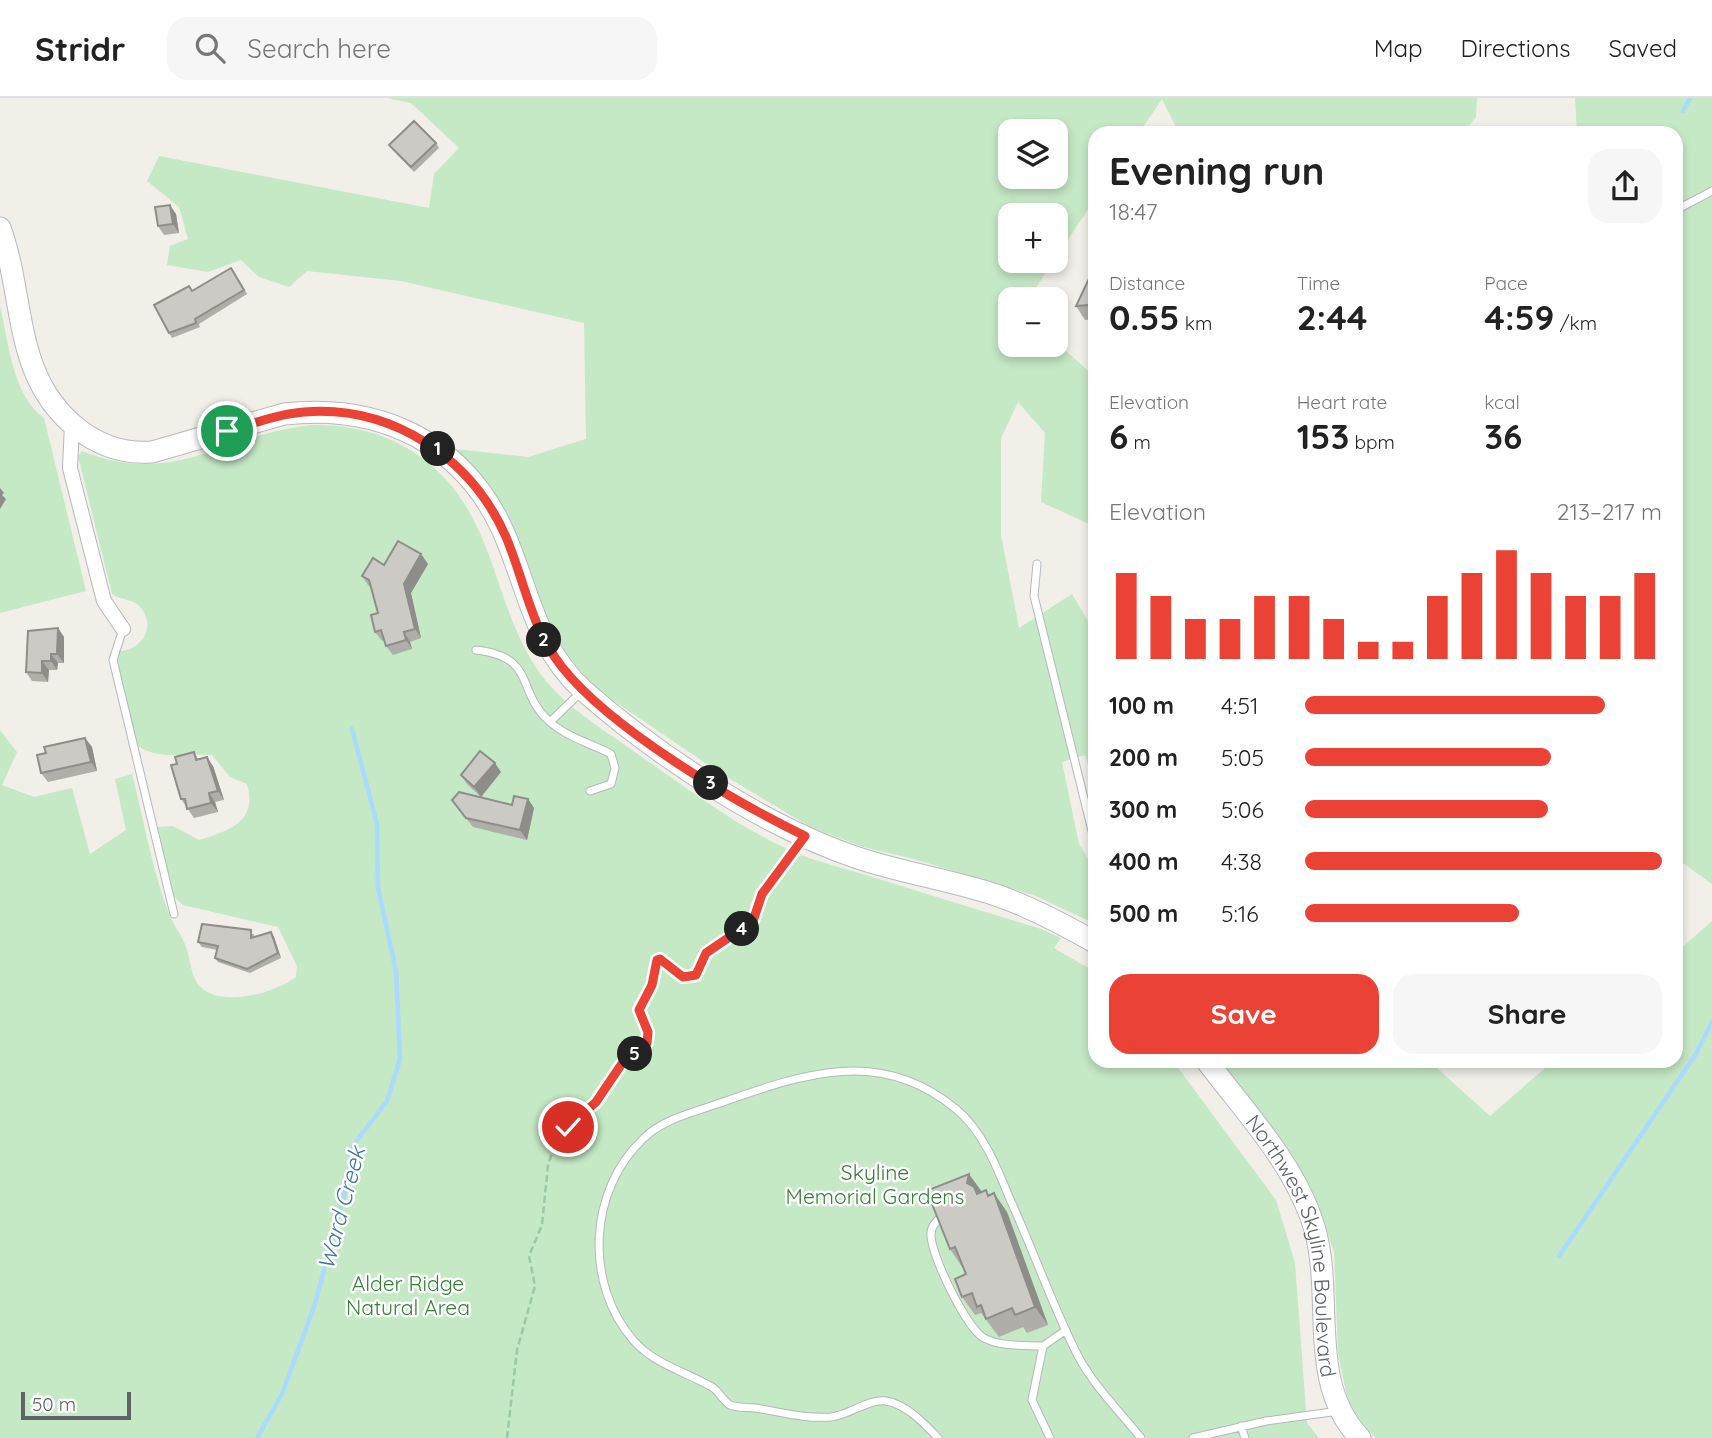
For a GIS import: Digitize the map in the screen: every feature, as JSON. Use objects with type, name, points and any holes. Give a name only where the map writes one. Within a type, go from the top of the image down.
[{"type":"main road","points":[[0,228],[10,260],[24,340],[35,378],[72,425],[97,442],[136,453],[167,449],[284,414],[306,412],[343,412],[370,416],[405,429],[439,450],[481,495],[506,538],[542,637],[564,669],[583,690],[636,733],[720,789],[805,836],[858,858],[994,895],[1066,925],[1088,938]]},
{"type":"main road","name":"Northwest Skyline Boulevard","points":[[1212,1068],[1287,1170],[1315,1228],[1324,1282],[1329,1380],[1339,1411],[1360,1438]]},
{"type":"street","points":[[72,425],[70,468],[104,601],[123,629]]},
{"type":"lane","points":[[1683,207],[1712,191]]},
{"type":"lane","points":[[1037,564],[1034,596],[1088,815]]},
{"type":"lane","points":[[123,629],[113,660],[174,914]]},
{"type":"lane","points":[[476,650],[502,653],[514,664],[536,706],[550,722],[569,735],[611,754],[614,768],[611,784],[590,791]]},
{"type":"lane","points":[[550,722],[583,690]]},
{"type":"lane","points":[[938,1438],[903,1407],[886,1401],[871,1403],[847,1415],[828,1418],[794,1417],[730,1405],[715,1388],[672,1368],[636,1343],[612,1310],[600,1276],[598,1239],[606,1197],[622,1162],[646,1135],[677,1118],[780,1082],[835,1070],[883,1072],[924,1088],[958,1110],[977,1134],[1007,1190],[1080,1359],[1141,1438]]},
{"type":"lane","points":[[996,1195],[1007,1190]]},
{"type":"lane","points":[[942,1216],[932,1227],[932,1242],[955,1299],[972,1330],[999,1343],[1043,1346],[1066,1330]]},
{"type":"lane","points":[[1043,1346],[1032,1400],[1050,1438]]},
{"type":"lane","points":[[1193,1438],[1241,1426],[1339,1411]]},
{"type":"lane","points":[[1241,1426],[1245,1438]]},
{"type":"path","points":[[508,1438],[517,1350],[535,1286],[529,1256],[542,1225],[548,1165],[555,1144],[568,1127],[596,1102],[621,1065],[647,1043],[648,1032],[639,1010],[652,985],[657,960],[660,959],[683,977],[696,975],[706,953],[753,921],[762,894],[805,836]]},
{"type":"green space","points":[[387,98],[1477,98],[1476,117],[1469,126],[1176,126],[1162,99],[1144,126],[1088,126],[1088,210],[1068,240],[1068,203],[998,203],[998,273],[1046,273],[1036,287],[998,287],[998,357],[1068,357],[1068,353],[1088,371],[1088,524],[1041,502],[1045,433],[1018,402],[1001,438],[1001,535],[1019,628],[1072,594],[1088,621],[1088,765],[1085,755],[1062,762],[1079,844],[1088,859],[1088,921],[1036,896],[914,859],[863,847],[810,827],[717,771],[589,684],[558,648],[446,448],[528,457],[586,439],[584,323],[401,281],[307,271],[289,287],[259,277],[241,260],[208,272],[167,265],[170,246],[188,239],[179,207],[147,181],[159,156],[429,208],[434,174],[459,148],[411,103]]},
{"type":"green space","points":[[1575,98],[1712,98],[1712,884],[1683,864],[1683,126],[1577,126]]},
{"type":"green space","points":[[0,306],[18,382],[33,408],[44,418],[86,591],[0,613]]},
{"type":"green space","points":[[314,425],[354,429],[379,435],[415,453],[444,478],[466,506],[481,536],[517,632],[533,662],[554,690],[596,725],[716,808],[754,832],[794,852],[1041,929],[1061,938],[1054,948],[1088,968],[1088,1068],[1178,1068],[1276,1200],[1295,1263],[1307,1423],[1319,1438],[0,1438],[0,730],[17,752],[2,785],[34,797],[72,788],[90,854],[126,830],[115,779],[132,774],[163,897],[186,947],[195,979],[206,991],[218,996],[246,996],[275,988],[296,977],[297,966],[278,927],[183,905],[174,897],[157,827],[173,826],[199,840],[221,833],[245,816],[249,797],[247,784],[230,777],[212,755],[163,755],[136,745],[113,651],[130,649],[137,645],[146,633],[146,617],[138,605],[112,594],[78,456],[82,451],[115,461],[146,464],[174,461],[283,430]]},
{"type":"green space","points":[[1712,921],[1712,1438],[1376,1438],[1350,1411],[1338,1353],[1334,1252],[1314,1194],[1289,1152],[1226,1068],[1437,1068],[1490,1116],[1545,1068],[1683,1068],[1683,947]]},
{"type":"building","points":[[414,121],[436,143],[411,167],[389,145]]},
{"type":"building","points":[[170,205],[173,224],[158,226],[155,207]]},
{"type":"building","points":[[231,268],[244,290],[195,319],[196,323],[169,333],[154,305],[189,286],[192,291]]},
{"type":"building","points":[[1088,281],[1088,305],[1076,306]]},
{"type":"building","points":[[398,541],[421,554],[404,584],[415,629],[404,632],[406,640],[386,646],[381,630],[375,632],[371,615],[378,613],[369,580],[362,576],[373,558],[384,565]]},
{"type":"building","points":[[58,628],[57,654],[51,654],[51,661],[42,661],[42,673],[26,672],[28,631]]},
{"type":"building","points":[[85,738],[91,762],[41,773],[37,755],[46,753],[44,747]]},
{"type":"building","points":[[480,751],[495,763],[474,787],[461,775]]},
{"type":"building","points":[[194,752],[196,760],[207,757],[218,791],[209,793],[211,803],[187,809],[185,799],[181,799],[171,765],[177,764],[175,757]]},
{"type":"building","points":[[459,792],[512,805],[514,796],[528,799],[520,830],[466,818],[452,800]]},
{"type":"building","points":[[202,924],[251,930],[251,938],[271,932],[278,953],[247,969],[215,958],[218,946],[198,942]]},
{"type":"building","points":[[969,1174],[967,1183],[974,1187],[977,1194],[986,1190],[988,1196],[994,1193],[1035,1307],[1015,1315],[1012,1308],[986,1319],[981,1305],[977,1307],[972,1293],[962,1297],[955,1279],[966,1274],[955,1247],[950,1249],[932,1204],[934,1195],[926,1191]]},
{"type":"waterway","points":[[1683,111],[1690,98]]},
{"type":"waterway","name":"Ward Creek","points":[[257,1438],[282,1394],[315,1304],[347,1184],[352,1147],[387,1101],[400,1059],[396,971],[378,888],[377,824],[352,729]]},
{"type":"waterway","points":[[1559,1256],[1696,1054],[1712,1022]]},
{"type":"route","points":[[227,431],[284,414],[343,412],[370,416],[405,429],[439,450],[481,495],[495,516],[506,538],[542,637],[564,669],[583,690],[636,733],[720,789],[760,814],[805,836],[762,894],[753,921],[706,953],[696,975],[683,977],[660,959],[657,960],[652,985],[639,1010],[639,1017],[648,1032],[647,1043],[640,1051],[628,1057],[596,1102],[568,1127]]},
{"type":"park label","name":"Skyline Memorial Gardens","points":[[875,1184]]},
{"type":"park label","name":"Alder Ridge Natural Area","points":[[408,1295]]}]
